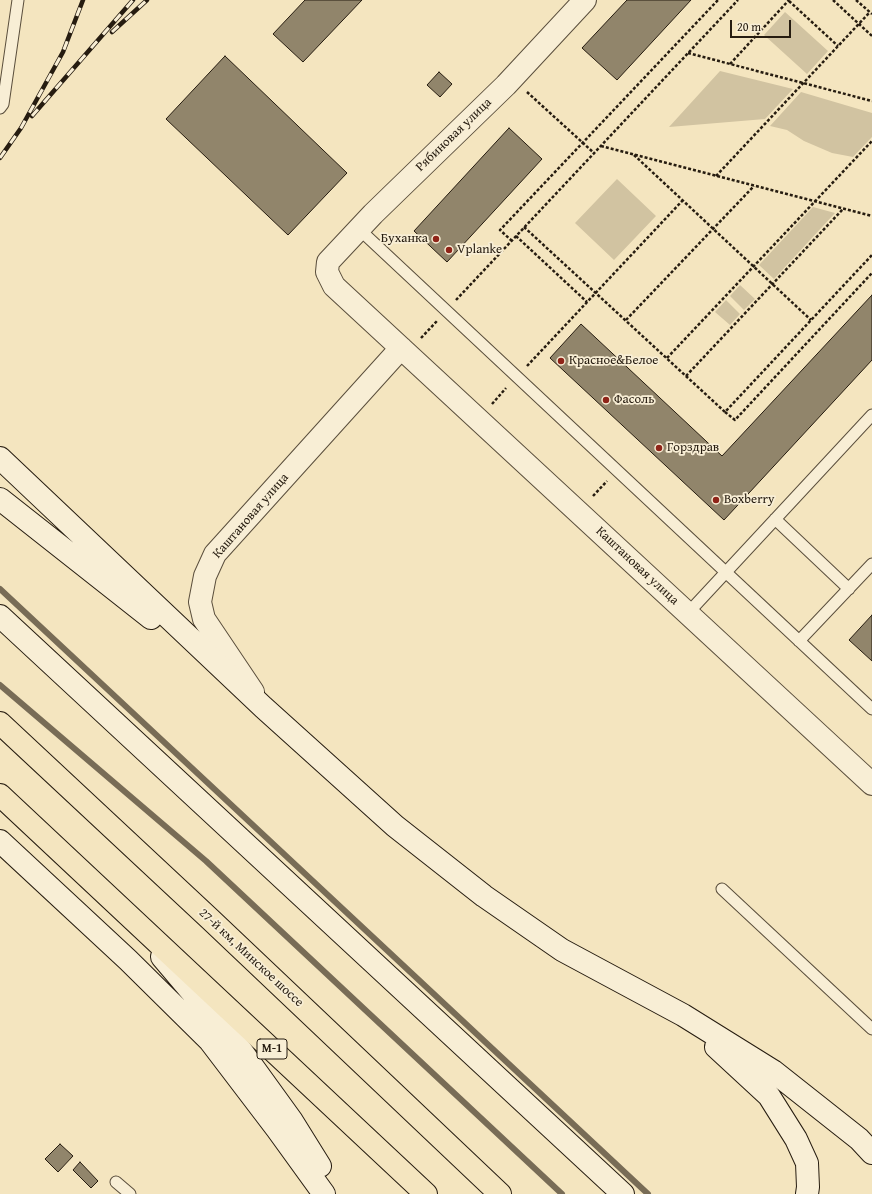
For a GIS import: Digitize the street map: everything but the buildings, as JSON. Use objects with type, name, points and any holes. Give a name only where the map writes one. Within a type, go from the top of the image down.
[{"type":"highway","name":"27-й км, Минское шоссе","points":[[0,723],[210,919],[500,1194]]},
{"type":"highway","name":"М-1","points":[[0,795],[426,1194]]},
{"type":"street","name":"Рябиновая улица","points":[[327,272],[328,262],[373,214],[506,85],[585,0]]},
{"type":"street","name":"Каштановая улица","points":[[327,272],[334,286],[872,784]]},
{"type":"street","name":"Каштановая улица","points":[[263,707],[204,618],[200,602],[205,576],[215,554],[401,348]]},
{"type":"street","points":[[0,458],[263,707],[395,826],[484,896],[562,950],[683,1015],[774,1071],[859,1139],[872,1153]]},
{"type":"street","points":[[0,499],[263,707]]},
{"type":"street","points":[[0,616],[623,1194]]},
{"type":"street","points":[[0,841],[128,960],[210,1041],[324,1194]]},
{"type":"street","points":[[117,905],[240,1049],[292,1121],[337,1194]]},
{"type":"street","points":[[683,1015],[769,1096],[796,1139],[807,1163],[807,1194]]},
{"type":"lane","points":[[0,108],[3,104],[18,0]]},
{"type":"lane","points":[[359,229],[872,709]]},
{"type":"lane","points":[[688,613],[872,415]]},
{"type":"lane","points":[[775,519],[849,589]]},
{"type":"lane","points":[[799,641],[872,564]]},
{"type":"lane","points":[[722,889],[872,1029]]},
{"type":"lane","points":[[116,1182],[130,1194]]},
{"type":"path","points":[[512,241],[500,230],[718,0]]},
{"type":"path","points":[[471,284],[738,0]]},
{"type":"path","points":[[730,64],[789,0],[838,46]]},
{"type":"path","points":[[833,0],[872,36]]},
{"type":"path","points":[[716,176],[871,13],[856,0]]},
{"type":"path","points":[[688,53],[870,101],[872,97]]},
{"type":"path","points":[[527,91],[594,153]]},
{"type":"path","points":[[667,358],[872,142]]},
{"type":"path","points":[[601,146],[872,216]]},
{"type":"path","points":[[634,154],[811,320]]},
{"type":"path","points":[[626,320],[754,186]]},
{"type":"path","points":[[542,350],[683,200]]},
{"type":"path","points":[[686,376],[844,209]]},
{"type":"path","points":[[524,227],[735,420],[872,273]]},
{"type":"path","points":[[516,236],[587,302]]},
{"type":"path","points":[[726,412],[872,255]]},
{"type":"path","points":[[578,512],[617,471]]},
{"type":"shaded area","points":[[785,12],[828,51],[807,74],[764,35]]},
{"type":"shaded area","points":[[720,71],[793,89],[765,119],[669,127]]},
{"type":"shaded area","points":[[801,92],[872,113],[872,137],[853,157],[832,153],[804,141],[787,130],[770,126]]},
{"type":"shaded area","points":[[617,179],[656,216],[614,260],[575,223]]},
{"type":"shaded area","points":[[813,207],[835,213],[774,279],[759,265]]},
{"type":"shaded area","points":[[740,285],[755,299],[744,310],[730,296]]},
{"type":"shaded area","points":[[726,300],[740,314],[730,325],[715,312]]},
{"type":"waterway","points":[[0,589],[648,1194]]},
{"type":"waterway","points":[[0,685],[206,861],[562,1194]]},
{"type":"railway","points":[[0,158],[21,128],[63,52],[83,0]]},
{"type":"railway","points":[[32,116],[133,0]]},
{"type":"railway","points":[[112,32],[147,0]]},
{"type":"place","name":"Буханка","points":[[436,239]]},
{"type":"place","name":"Vplanke","points":[[449,250]]},
{"type":"place","name":"Красное&Белое","points":[[561,361]]},
{"type":"place","name":"Фасоль","points":[[606,400]]},
{"type":"place","name":"Горздрав","points":[[659,448]]},
{"type":"place","name":"Boxberry","points":[[716,500]]}]
